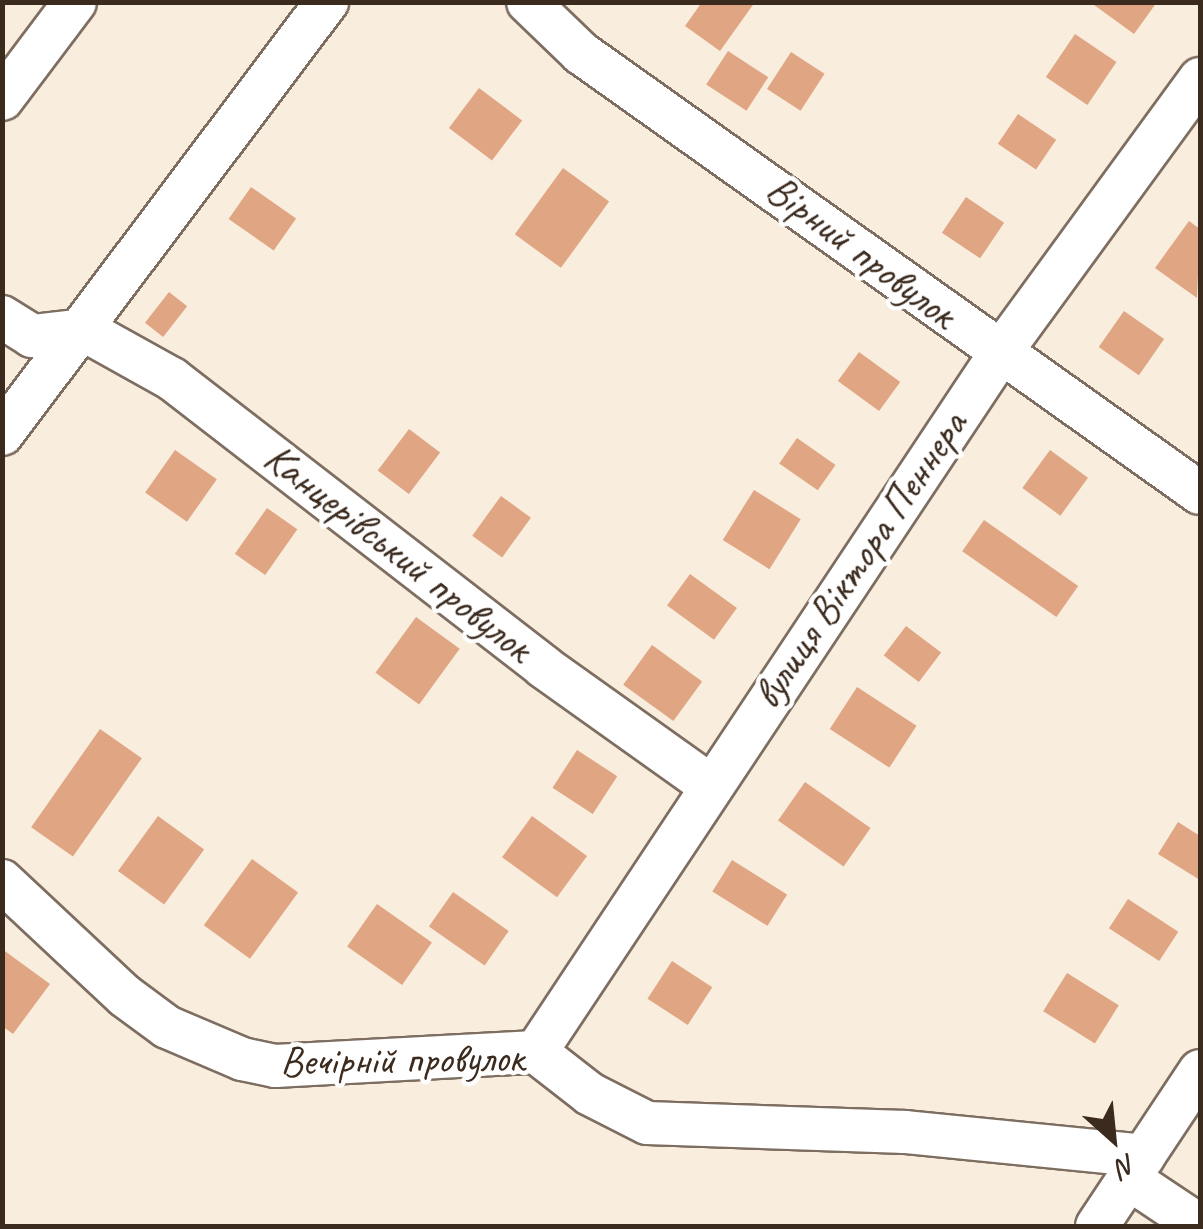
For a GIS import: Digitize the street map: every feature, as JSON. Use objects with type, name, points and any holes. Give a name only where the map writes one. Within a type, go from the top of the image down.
[{"type":"street","points":[[2,99],[74,2]]},
{"type":"street","points":[[2,434],[84,330],[327,2]]},
{"type":"street","name":"Вірний провулок","points":[[528,2],[581,52],[1200,494]]},
{"type":"street","name":"вулиця Віктора Пеннера","points":[[536,1052],[708,784],[1001,352],[1200,78]]},
{"type":"street","points":[[2,317],[32,336],[84,330]]},
{"type":"street","name":"Канцерівський провулок","points":[[84,330],[172,379],[544,667],[708,784]]},
{"type":"street","name":"Вечірній провулок","points":[[2,881],[126,996],[167,1027],[242,1059],[275,1066],[536,1052],[590,1094],[647,1123],[905,1132],[1138,1168]]},
{"type":"street","points":[[1097,1226],[1200,1071]]},
{"type":"street","points":[[1138,1168],[1200,1226]]},
{"type":"building","points":[[702,2],[755,2],[720,51],[685,26]]},
{"type":"building","points":[[1090,2],[1157,2],[1134,34]]},
{"type":"building","points":[[1075,34],[1116,62],[1087,105],[1046,77]]},
{"type":"building","points":[[728,51],[768,77],[746,111],[706,85]]},
{"type":"building","points":[[791,52],[825,74],[801,111],[767,89]]},
{"type":"building","points":[[479,88],[522,120],[492,160],[449,128]]},
{"type":"building","points":[[1018,114],[1056,140],[1036,170],[998,144]]},
{"type":"building","points":[[563,168],[609,202],[561,268],[515,234]]},
{"type":"building","points":[[251,187],[296,219],[274,250],[229,219]]},
{"type":"building","points":[[966,197],[1004,223],[980,258],[942,233]]},
{"type":"building","points":[[1189,221],[1200,229],[1197,298],[1155,268]]},
{"type":"building","points":[[169,292],[187,306],[163,337],[145,323]]},
{"type":"building","points":[[1124,311],[1164,339],[1139,375],[1099,347]]},
{"type":"building","points":[[859,352],[900,382],[879,411],[838,381]]},
{"type":"building","points":[[409,429],[440,452],[409,494],[378,471]]},
{"type":"building","points":[[797,438],[836,465],[818,490],[779,463]]},
{"type":"building","points":[[175,450],[217,479],[187,522],[145,493]]},
{"type":"building","points":[[1050,450],[1088,478],[1060,516],[1022,488]]},
{"type":"building","points":[[754,490],[801,519],[769,569],[723,540]]},
{"type":"building","points":[[501,496],[531,518],[502,557],[472,536]]},
{"type":"building","points":[[267,508],[297,529],[265,575],[235,554]]},
{"type":"building","points":[[984,520],[1078,586],[1056,617],[962,551]]},
{"type":"building","points":[[690,574],[737,608],[714,640],[667,606]]},
{"type":"building","points":[[416,617],[460,649],[419,705],[375,673]]},
{"type":"building","points":[[906,626],[941,652],[919,682],[884,656]]},
{"type":"building","points":[[652,645],[702,681],[673,721],[623,685]]},
{"type":"building","points":[[857,687],[917,726],[889,768],[830,729]]},
{"type":"building","points":[[100,729],[142,758],[73,857],[31,827]]},
{"type":"building","points":[[577,750],[617,776],[593,814],[552,788]]},
{"type":"building","points":[[805,782],[871,828],[844,866],[778,821]]},
{"type":"building","points":[[158,816],[204,850],[164,905],[118,871]]},
{"type":"building","points":[[532,816],[587,856],[557,897],[502,857]]},
{"type":"building","points":[[1178,822],[1200,836],[1200,880],[1158,854]]},
{"type":"building","points":[[252,859],[298,893],[250,959],[204,925]]},
{"type":"building","points":[[732,860],[787,894],[768,926],[712,891]]},
{"type":"building","points":[[453,892],[509,931],[485,965],[429,926]]},
{"type":"building","points":[[1128,899],[1178,932],[1159,961],[1109,928]]},
{"type":"building","points":[[377,904],[432,942],[402,985],[347,947]]},
{"type":"building","points":[[2,949],[50,984],[13,1034],[2,1026]]},
{"type":"building","points":[[672,961],[712,987],[688,1025],[647,999]]},
{"type":"building","points":[[1067,973],[1119,1005],[1095,1043],[1043,1011]]}]
